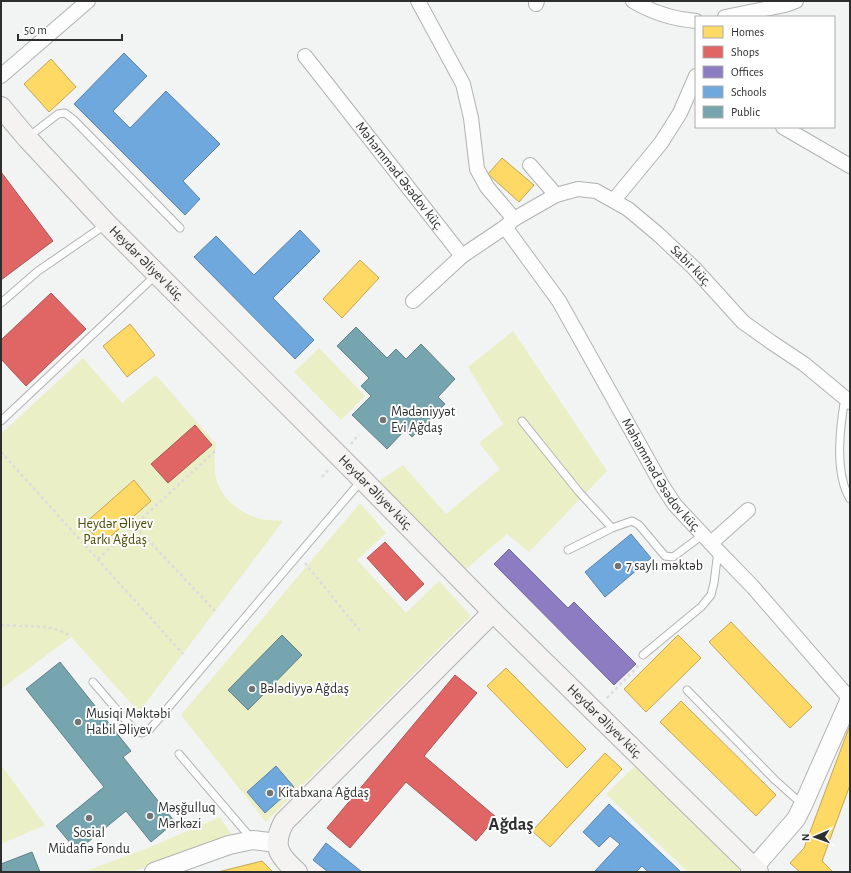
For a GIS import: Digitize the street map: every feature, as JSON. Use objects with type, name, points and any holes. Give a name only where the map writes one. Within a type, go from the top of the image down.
[{"type":"main road","name":"Heydər Əliyev küç.","points":[[2,109],[107,224],[493,612],[754,871]]},
{"type":"main road","points":[[297,872],[279,853],[277,843],[279,831],[284,822],[493,612]]},
{"type":"street","points":[[1,76],[88,1]]},
{"type":"street","name":"Məhəmməd Əsədov küç.","points":[[418,1],[463,84],[471,118],[476,170],[560,301],[663,487],[675,505],[753,587],[850,699]]},
{"type":"street","points":[[633,1],[646,10],[678,19],[695,21]]},
{"type":"street","points":[[729,16],[785,5],[796,1]]},
{"type":"street","name":"Məhəmməd Əsədov küç.","points":[[305,56],[462,256]]},
{"type":"street","points":[[614,200],[661,143],[680,113],[695,78]]},
{"type":"street","points":[[785,128],[850,166]]},
{"type":"street","points":[[530,165],[556,195]]},
{"type":"street","name":"Sabir küç.","points":[[509,223],[556,195],[578,189],[596,191],[614,200],[628,209],[659,234],[694,268],[743,322],[804,364],[847,400]]},
{"type":"street","points":[[413,301],[462,256],[509,223]]},
{"type":"street","points":[[711,543],[748,510]]},
{"type":"street","points":[[754,871],[796,819],[850,699]]},
{"type":"street","points":[[154,872],[229,846],[252,840],[277,843]]},
{"type":"lane","points":[[27,138],[58,114],[65,113],[73,119],[180,228]]},
{"type":"lane","points":[[1,303],[38,271],[107,224]]},
{"type":"lane","points":[[1,421],[157,274]]},
{"type":"lane","points":[[847,400],[840,428],[840,463],[846,491],[850,499]]},
{"type":"lane","points":[[522,422],[579,492],[612,528]]},
{"type":"lane","points":[[93,682],[135,731],[142,733],[150,729],[362,479]]},
{"type":"lane","points":[[568,550],[612,528],[632,521],[639,525],[665,556],[673,557],[711,543],[714,583],[711,595],[701,607],[644,655]]},
{"type":"lane","points":[[687,690],[775,780],[803,805]]},
{"type":"lane","points":[[179,754],[252,840]]},
{"type":"path","points":[[98,559],[215,451]]},
{"type":"path","points":[[1,452],[183,654]]},
{"type":"path","points":[[135,526],[215,611]]},
{"type":"path","points":[[298,554],[361,632]]},
{"type":"path","points":[[1,625],[46,627],[59,630],[71,636]]},
{"type":"path","points":[[607,698],[644,661],[644,655]]},
{"type":"green space","points":[[513,331],[607,471],[529,552],[507,534],[465,570],[378,482],[403,465],[446,514],[500,469],[479,443],[503,424],[468,367]]},
{"type":"green space","points":[[319,348],[365,396],[341,420],[294,372]]},
{"type":"green space","name":"Heydər Əliyev Parkı Ağdaş","points":[[83,358],[122,403],[156,375],[216,444],[214,460],[217,481],[222,492],[230,502],[246,514],[264,520],[283,521],[139,712],[71,637],[1,689],[1,434]]},
{"type":"green space","points":[[360,503],[386,533],[357,560],[406,613],[439,581],[471,616],[266,822],[181,715]]},
{"type":"green space","points":[[638,763],[745,868],[741,872],[688,872],[606,794]]},
{"type":"green space","points":[[1,765],[45,825],[1,844]]},
{"type":"green space","points":[[220,817],[232,835],[132,872],[83,872],[148,848]]},
{"type":"building: Homes","points":[[51,59],[76,87],[49,112],[24,84]]},
{"type":"building: Homes","points":[[502,158],[534,185],[519,202],[488,174]]},
{"type":"building: Homes","points":[[360,260],[379,278],[342,318],[323,299]]},
{"type":"building: Homes","points":[[130,324],[155,355],[127,377],[103,346]]},
{"type":"building: Homes","points":[[134,480],[151,501],[102,544],[84,524]]},
{"type":"building: Homes","points":[[731,622],[812,707],[790,728],[709,642]]},
{"type":"building: Homes","points":[[678,635],[701,658],[646,712],[624,689]]},
{"type":"building: Homes","points":[[506,668],[586,749],[567,768],[487,686]]},
{"type":"building: Homes","points":[[681,701],[776,795],[756,816],[660,722]]},
{"type":"building: Homes","points":[[850,725],[850,785],[822,861],[833,872],[800,872],[790,863],[804,848]]},
{"type":"building: Homes","points":[[605,753],[622,769],[550,847],[532,831]]},
{"type":"building: Homes","points":[[262,861],[273,872],[218,872]]},
{"type":"building: Shops","points":[[1,172],[53,241],[1,280]]},
{"type":"building: Shops","points":[[51,293],[86,329],[26,386],[1,359],[1,340]]},
{"type":"building: Shops","points":[[195,425],[212,445],[168,483],[151,464]]},
{"type":"building: Shops","points":[[385,542],[424,584],[406,601],[367,558]]},
{"type":"building: Shops","points":[[455,675],[477,693],[424,756],[496,817],[476,841],[406,782],[350,848],[327,828]]},
{"type":"building: Offices","points":[[509,549],[568,608],[574,602],[636,664],[614,685],[494,564]]},
{"type":"building: Schools","points":[[124,53],[147,76],[113,111],[130,128],[166,91],[220,144],[183,181],[200,199],[185,215],[74,104]]},
{"type":"building: Schools","points":[[300,230],[320,251],[273,298],[314,340],[295,359],[194,257],[216,236],[254,275]]},
{"type":"building: Schools","points":[[631,534],[651,558],[605,597],[585,572]]},
{"type":"building: Schools","points":[[276,766],[294,787],[265,813],[247,792]]},
{"type":"building: Schools","points":[[609,804],[681,872],[648,872],[642,866],[636,872],[595,871],[620,844],[610,836],[599,847],[583,832]]},
{"type":"building: Schools","points":[[326,843],[362,872],[328,872],[313,860]]},
{"type":"building: Public","points":[[356,327],[387,358],[396,349],[406,359],[421,344],[455,379],[438,397],[445,404],[412,437],[405,430],[387,449],[352,415],[371,396],[361,386],[369,378],[337,346]]},
{"type":"building: Public","points":[[282,635],[302,655],[248,710],[228,690]]},
{"type":"building: Public","points":[[60,662],[131,751],[123,757],[175,822],[151,842],[126,811],[77,851],[56,826],[104,787],[26,689]]},
{"type":"building: Public","points":[[32,852],[40,872],[1,872],[1,864]]},
{"type":"place","name":"Mədəniyyət Evi Ağdaş","points":[[383,420]]},
{"type":"place","name":"7 saylı məktəb","points":[[618,566]]},
{"type":"place","name":"Bələdiyyə Ağdaş","points":[[252,689]]},
{"type":"place","name":"Musiqi Məktəbi Habil Əliyev","points":[[78,722]]},
{"type":"place","name":"Kitabxana Ağdaş","points":[[270,793]]},
{"type":"place","name":"Məşğulluq Mərkəzi","points":[[150,816]]},
{"type":"place","name":"Sosial Müdafiə Fondu","points":[[89,818]]},
{"type":"district","name":"Ağdaş","points":[[511,825]]}]
